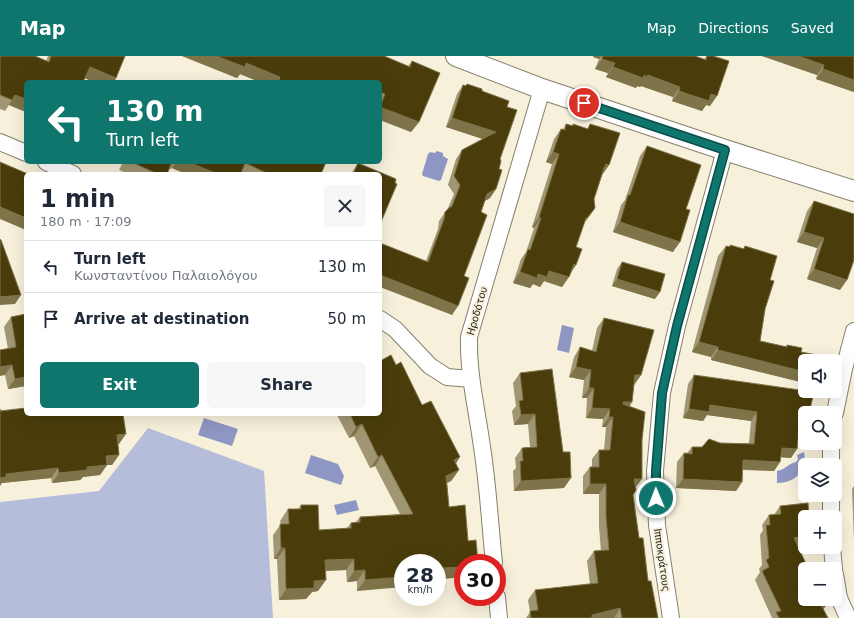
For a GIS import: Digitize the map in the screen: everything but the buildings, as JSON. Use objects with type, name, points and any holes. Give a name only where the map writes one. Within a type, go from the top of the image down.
[{"type":"street","points":[[456,56],[542,88],[725,150],[854,191]]},
{"type":"street","name":"Ηροδότου","points":[[493,554],[482,448],[468,353],[469,337],[542,88]]},
{"type":"street","points":[[0,142],[24,152]]},
{"type":"street","name":"Ιπποκράτους","points":[[671,618],[657,525],[656,471],[662,393],[677,326],[725,150]]},
{"type":"street","points":[[50,164],[68,172]]},
{"type":"street","points":[[382,320],[395,329],[430,366],[447,377],[471,379]]},
{"type":"street","points":[[836,406],[854,331]]},
{"type":"street","points":[[842,605],[848,618]]},
{"type":"street","points":[[498,606],[499,618]]},
{"type":"shaded area","points":[[437,151],[443,153],[443,156],[448,159],[441,180],[439,181],[423,176],[422,174],[428,154],[430,152],[435,153]]},
{"type":"shaded area","points":[[562,325],[574,328],[569,353],[557,350]]},
{"type":"shaded area","points":[[204,418],[238,429],[232,446],[198,435]]},
{"type":"shaded area","points":[[148,428],[264,471],[273,618],[0,618],[0,502],[99,491]]},
{"type":"shaded area","points":[[804,452],[805,458],[798,459],[797,455]]},
{"type":"shaded area","points":[[311,455],[338,464],[344,476],[341,485],[305,473]]},
{"type":"shaded area","points":[[798,459],[798,476],[789,481],[777,483],[777,471],[796,462]]},
{"type":"shaded area","points":[[356,500],[359,510],[337,515],[334,505]]},
{"type":"route","points":[[584,103],[725,150],[677,326],[662,393],[656,471],[656,498]]}]
